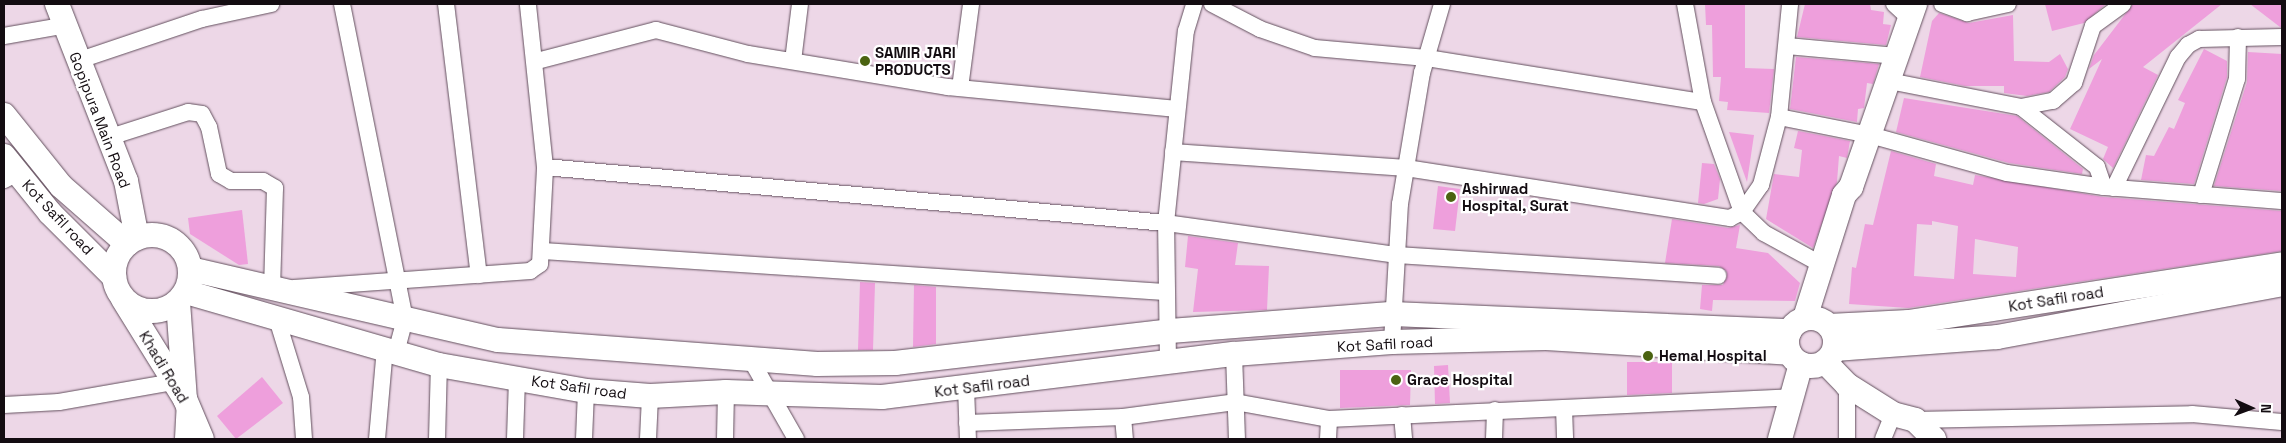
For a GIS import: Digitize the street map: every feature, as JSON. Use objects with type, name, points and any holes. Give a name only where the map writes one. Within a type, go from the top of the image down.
[{"type":"main road","points":[[1780,439],[1844,195],[1851,187],[1889,81],[1897,56],[1906,9]]},
{"type":"main road","name":"Gopipura Main Road","points":[[59,15],[107,138],[126,181],[132,241]]},
{"type":"main road","points":[[4,115],[61,186],[132,241]]},
{"type":"main road","name":"Kot Safil road","points":[[8,170],[118,287]]},
{"type":"main road","points":[[1806,335],[1854,197],[1851,187]]},
{"type":"main road","points":[[179,390],[182,297],[190,269],[181,247],[172,240],[161,236],[132,241],[119,253],[118,287],[150,311],[182,297]]},
{"type":"main road","name":"Kot Safil road","points":[[182,297],[277,319],[439,365],[586,391],[650,396],[726,392],[882,397],[1234,354],[1392,342],[1806,335],[1910,322],[2282,264]]},
{"type":"main road","name":"Kot Safil road","points":[[190,269],[525,343],[751,360],[895,363],[1170,331],[1393,314],[1806,335],[1830,355],[1997,337],[2282,284]]},
{"type":"main road","name":"Khadi Road","points":[[118,287],[179,390],[202,439]]},
{"type":"main road","points":[[1806,335],[1830,355],[1847,385],[1904,417],[1934,439]]},
{"type":"street","points":[[78,61],[199,11],[271,4]]},
{"type":"street","points":[[342,4],[405,318],[390,350],[377,439]]},
{"type":"street","points":[[446,4],[479,275]]},
{"type":"street","points":[[107,138],[188,112],[202,114],[209,127],[219,174],[231,181],[263,181],[274,188],[276,288],[530,271],[540,264],[543,251],[544,167],[537,61],[528,4]]},
{"type":"street","points":[[793,61],[800,4]]},
{"type":"street","points":[[960,88],[971,4]]},
{"type":"street","points":[[1168,362],[1170,331],[1165,292],[1166,223],[1186,31],[1194,4]]},
{"type":"street","points":[[1212,4],[1260,29],[1315,48],[1426,58],[1703,102]]},
{"type":"street","points":[[1392,342],[1397,255],[1406,168],[1426,58],[1440,4]]},
{"type":"street","points":[[1685,4],[1703,102],[1742,212],[1764,233],[1824,266]]},
{"type":"street","points":[[1173,152],[1406,168],[1720,218],[1742,212],[1761,184],[1779,117],[1790,4]]},
{"type":"street","points":[[1942,4],[1968,13],[2008,4]]},
{"type":"street","points":[[1889,81],[2021,107],[2053,101],[2074,83],[2093,26],[2123,4]]},
{"type":"street","points":[[5,31],[59,15]]},
{"type":"street","points":[[537,61],[656,30],[793,61],[960,88],[1177,109]]},
{"type":"street","points":[[2201,195],[2237,79],[2238,37]]},
{"type":"street","points":[[2109,188],[2178,57],[2200,39],[2282,37]]},
{"type":"street","points":[[1787,46],[1897,56]]},
{"type":"street","points":[[2021,107],[2098,166],[2109,188]]},
{"type":"street","points":[[1779,117],[1870,135],[1943,159],[2109,188],[2282,201]]},
{"type":"street","points":[[544,167],[1166,223],[1397,255],[1718,276]]},
{"type":"street","points":[[543,251],[1165,292]]},
{"type":"street","points":[[277,319],[301,397],[304,439]]},
{"type":"street","points":[[1234,354],[1237,439]]},
{"type":"street","points":[[751,360],[766,393],[796,439]]},
{"type":"street","points":[[437,439],[439,365]]},
{"type":"street","points":[[515,439],[517,378]]},
{"type":"street","points":[[1847,385],[1847,439]]},
{"type":"street","points":[[966,388],[968,431],[1123,417],[1235,402],[1329,419],[1792,397]]},
{"type":"street","points":[[4,405],[59,402],[179,390],[183,439]]},
{"type":"street","points":[[584,439],[586,391]]},
{"type":"street","points":[[725,439],[726,392]]},
{"type":"street","points":[[648,439],[650,396]]},
{"type":"street","points":[[1564,408],[1565,439]]},
{"type":"street","points":[[1494,410],[1494,439]]},
{"type":"street","points":[[1883,439],[1904,417],[2192,414],[2282,422]]},
{"type":"street","points":[[1402,415],[1404,439]]},
{"type":"street","points":[[1123,417],[1125,439]]},
{"type":"street","points":[[1328,439],[1329,419]]},
{"type":"building","points":[[1705,4],[1745,4],[1745,68],[1774,69],[1769,113],[1727,110],[1728,102],[1719,101],[1721,77],[1713,77],[1712,25],[1706,25]]},
{"type":"building","points":[[1805,4],[1870,4],[1871,10],[1884,12],[1883,24],[1891,25],[1886,45],[1797,37]]},
{"type":"building","points":[[2045,4],[2106,4],[2084,23],[2052,31]]},
{"type":"building","points":[[2133,4],[2222,4],[2143,67],[2158,75],[2113,168],[2103,159],[2108,147],[2070,129],[2102,59],[2089,69],[2094,55]]},
{"type":"building","points":[[2250,4],[2282,4],[2282,27],[2280,27]]},
{"type":"building","points":[[1939,13],[1969,23],[2013,15],[2014,61],[2049,62],[2060,54],[2068,69],[2065,77],[2049,92],[2027,96],[2004,93],[2004,86],[1965,86],[1920,77],[1932,21]]},
{"type":"building","points":[[2204,49],[2227,61],[2227,77],[2194,184],[2141,180],[2146,155],[2154,156],[2169,127],[2174,129],[2185,103],[2178,100]]},
{"type":"building","points":[[2248,52],[2282,54],[2282,191],[2214,186],[2247,82]]},
{"type":"building","points":[[1796,57],[1879,64],[1873,84],[1867,83],[1864,108],[1858,109],[1857,122],[1790,109]]},
{"type":"building","points":[[1904,98],[2017,116],[2083,169],[2082,174],[2009,163],[1896,132]]},
{"type":"building","points":[[1798,131],[1850,141],[1847,158],[1839,156],[1837,182],[1813,248],[1766,219],[1774,174],[1799,177],[1802,150],[1794,148]]},
{"type":"building","points":[[1729,132],[1754,135],[1747,182]]},
{"type":"building","points":[[1891,151],[1936,164],[1934,176],[1973,185],[1975,175],[2103,197],[2282,211],[2282,251],[1908,308],[1849,304],[1852,267],[1856,268],[1865,224],[1873,225]],"holes":[[[1932,221],[1958,226],[1954,279],[1914,276],[1917,224],[1932,225]],[[1975,239],[2018,247],[2016,277],[1973,274]]]},
{"type":"building","points":[[1702,163],[1714,164],[1720,179],[1718,199],[1704,204],[1698,203]]},
{"type":"building","points":[[1438,186],[1460,189],[1455,231],[1433,229]]},
{"type":"building","points":[[242,210],[248,264],[239,265],[190,234],[188,218]]},
{"type":"building","points":[[1672,219],[1728,228],[1740,225],[1736,248],[1768,253],[1800,283],[1795,301],[1713,300],[1712,311],[1700,309],[1702,285],[1723,285],[1727,272],[1719,266],[1665,263]]},
{"type":"building","points":[[1188,236],[1238,243],[1235,265],[1269,266],[1267,310],[1193,312],[1198,269],[1185,267]]},
{"type":"building","points":[[860,282],[875,283],[873,350],[858,350]]},
{"type":"building","points":[[914,285],[936,287],[936,344],[913,347]]},
{"type":"building","points":[[1627,362],[1672,362],[1672,393],[1627,395]]},
{"type":"building","points":[[1448,365],[1450,403],[1435,404],[1434,366]]},
{"type":"building","points":[[1340,370],[1411,370],[1410,405],[1340,408]]},
{"type":"building","points":[[262,377],[283,403],[236,439],[217,416]]},
{"type":"place","name":"SAMIR JARI PRODUCTS","points":[[865,61]]},
{"type":"place","name":"Ashirwad Hospital, Surat","points":[[1451,197]]},
{"type":"place","name":"Hemal Hospital","points":[[1648,356]]},
{"type":"place","name":"Grace Hospital","points":[[1396,380]]}]
